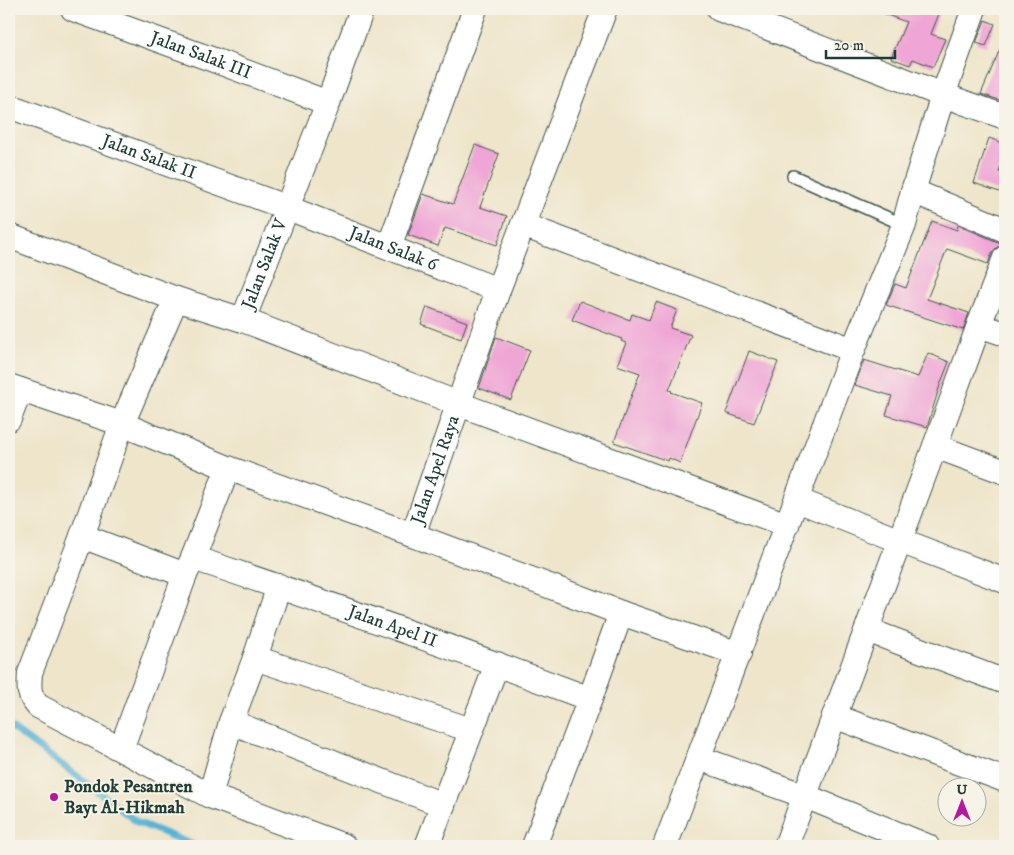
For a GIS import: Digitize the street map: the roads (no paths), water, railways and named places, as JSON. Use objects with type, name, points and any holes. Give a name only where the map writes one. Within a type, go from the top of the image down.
[{"type":"street","name":"Jalan Salak III","points":[[73,9],[328,103]]},
{"type":"street","name":"Jalan Salak V","points":[[243,320],[288,208],[362,9]]},
{"type":"street","points":[[389,247],[475,9]]},
{"type":"street","name":"Jalan Apel Raya","points":[[413,536],[498,290],[605,9]]},
{"type":"street","points":[[719,9],[1005,117]]},
{"type":"street","points":[[665,846],[853,350],[904,225],[943,95],[974,9]]},
{"type":"street","name":"Jalan Salak II","points":[[9,106],[288,208]]},
{"type":"street","points":[[913,191],[1005,230]]},
{"type":"street","name":"Jalan Salak 6","points":[[288,208],[498,290]]},
{"type":"street","points":[[523,225],[853,350]]},
{"type":"street","points":[[9,236],[176,299],[243,320],[459,404],[787,525]]},
{"type":"street","points":[[786,846],[1005,258]]},
{"type":"street","points":[[176,299],[122,424],[30,673],[29,688],[32,699],[38,706],[210,796],[344,846]]},
{"type":"street","points":[[979,325],[1005,334]]},
{"type":"street","points":[[9,419],[14,388],[122,424],[228,468],[621,613],[738,654]]},
{"type":"street","points":[[936,446],[1003,465]]},
{"type":"street","points":[[121,749],[189,566],[228,468]]},
{"type":"street","points":[[797,500],[1005,581]]},
{"type":"street","name":"Jalan Apel II","points":[[82,536],[189,566],[279,586],[590,699]]},
{"type":"street","points":[[210,796],[231,722],[279,586]]},
{"type":"street","points":[[534,846],[621,613]]},
{"type":"street","points":[[866,630],[1005,682]]},
{"type":"street","points":[[255,658],[471,730]]},
{"type":"street","points":[[428,846],[497,664]]},
{"type":"street","points":[[834,716],[1005,780]]},
{"type":"street","points":[[231,722],[443,805]]},
{"type":"street","points":[[699,758],[805,796],[927,846]]},
{"type":"lane","points":[[794,176],[904,225]]},
{"type":"waterway","points":[[9,726],[137,822],[196,846]]},
{"type":"place","name":"Pondok Pesantren Bayt Al-Hikmah","points":[[54,797]]}]
